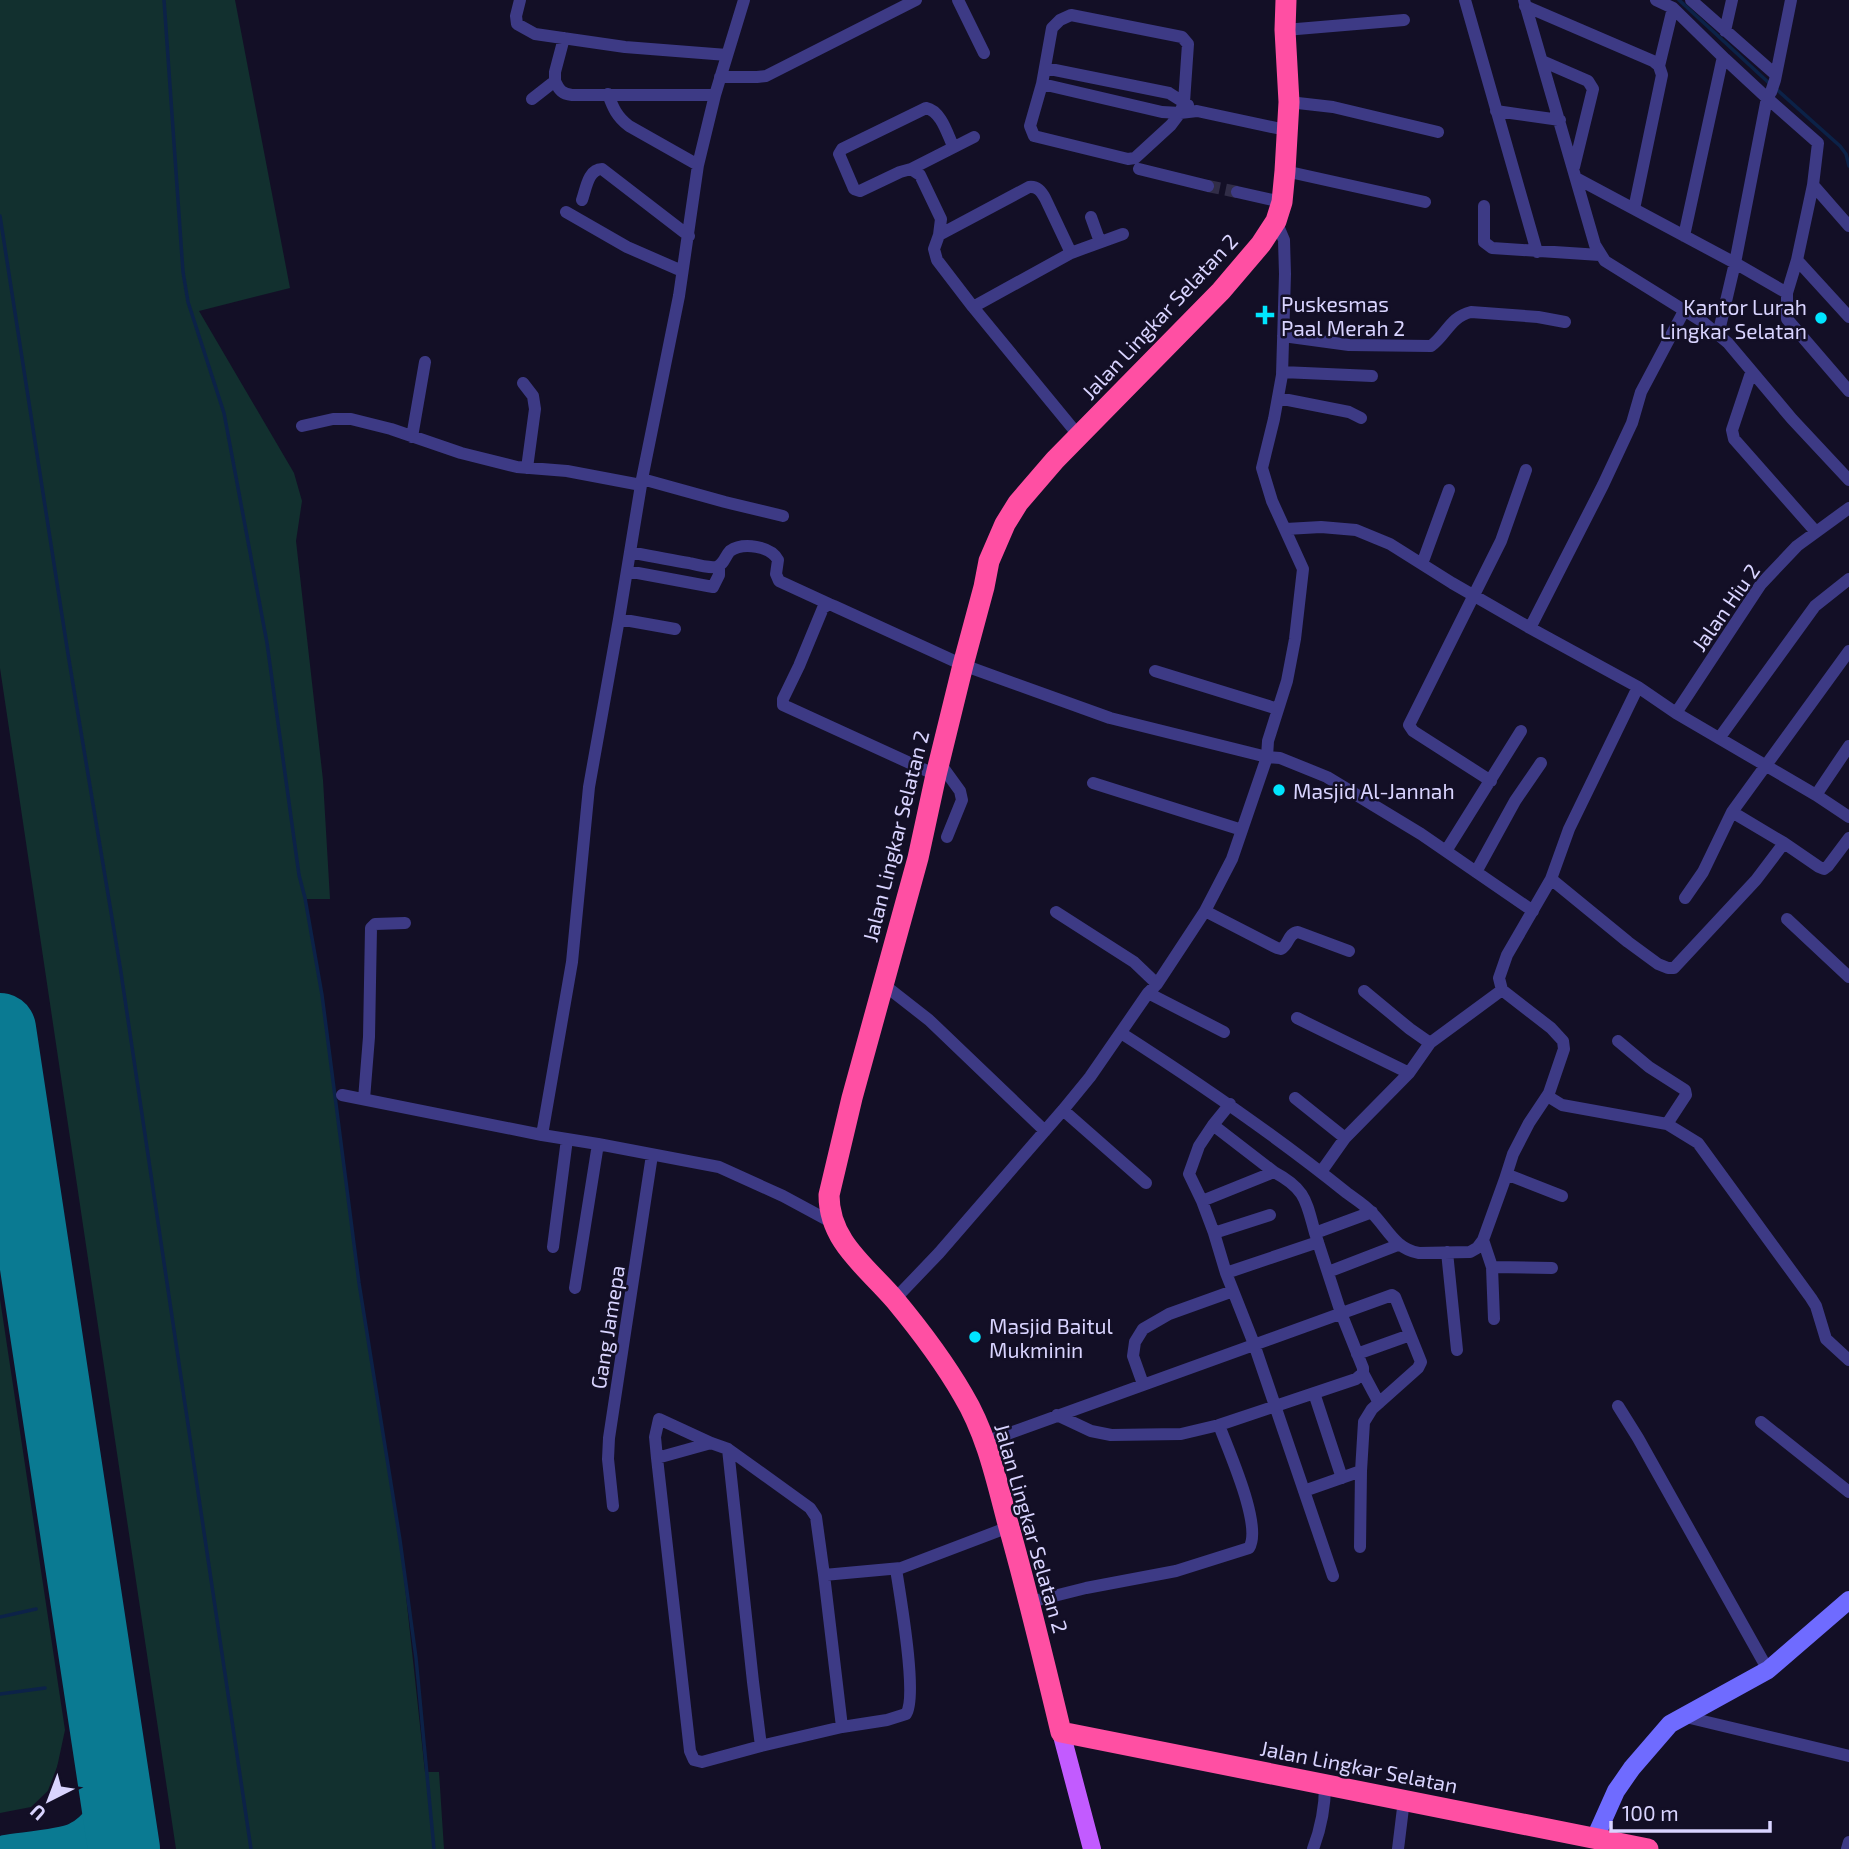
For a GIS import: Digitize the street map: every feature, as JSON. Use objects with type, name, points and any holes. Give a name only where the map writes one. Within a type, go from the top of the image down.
[{"type":"highway","points":[[1279,212],[1285,171],[1289,102],[1286,0]]},
{"type":"highway","name":"Jalan Lingkar Selatan 2","points":[[1061,1732],[1030,1602],[985,1442],[964,1396],[929,1344],[846,1247],[833,1223],[829,1210],[829,1195],[852,1098],[918,858],[989,561],[1005,524],[1018,503],[1055,460],[1244,265],[1279,212]]},
{"type":"highway","name":"Jalan Lingkar Selatan","points":[[1061,1732],[1648,1849]]},
{"type":"main road","points":[[1061,1732],[1091,1849]]},
{"type":"street","points":[[520,0],[516,21],[520,27],[535,34],[625,47],[727,55]]},
{"type":"street","points":[[542,1135],[572,962],[589,787],[642,482],[679,296],[698,165],[720,77],[744,0]]},
{"type":"street","points":[[720,77],[766,76],[916,0]]},
{"type":"street","points":[[958,0],[984,53]]},
{"type":"street","points":[[1465,0],[1537,252]]},
{"type":"street","points":[[1656,0],[1673,8],[1725,59],[1772,87]]},
{"type":"street","points":[[1691,0],[1726,31],[1818,143],[1813,185],[1787,293],[1787,319],[1849,391]]},
{"type":"street","points":[[1726,31],[1732,0]]},
{"type":"street","points":[[1718,335],[1791,0]]},
{"type":"street","points":[[1525,3],[1600,255],[1605,261],[1703,322],[1728,343],[1751,373],[1849,480]]},
{"type":"street","points":[[1525,3],[1659,66],[1662,75],[1634,209]]},
{"type":"street","points":[[1659,66],[1673,8]]},
{"type":"street","points":[[1072,15],[1182,37],[1188,44],[1182,107],[1171,125],[1139,156],[1128,159],[1034,136],[1030,126],[1042,84],[1052,28],[1060,20],[1072,15]]},
{"type":"street","points":[[1285,30],[1404,20]]},
{"type":"street","points":[[564,38],[555,81],[559,90],[565,94],[715,95]]},
{"type":"street","points":[[1684,236],[1722,61],[1725,59]]},
{"type":"street","points":[[1542,61],[1588,81],[1593,89],[1575,174]]},
{"type":"street","points":[[1045,68],[1169,93],[1182,107]]},
{"type":"street","points":[[532,99],[555,81]]},
{"type":"street","points":[[1042,84],[1162,112],[1182,107],[1286,130]]},
{"type":"street","points":[[1162,112],[1169,93]]},
{"type":"street","points":[[608,94],[614,111],[621,120],[698,165]]},
{"type":"street","points":[[1289,102],[1333,107],[1438,132]]},
{"type":"street","points":[[953,146],[934,110],[926,108],[842,149],[839,154],[854,189],[863,191],[974,137]]},
{"type":"street","points":[[1496,111],[1560,120]]},
{"type":"street","points":[[582,200],[592,172],[602,169],[689,236]]},
{"type":"street","points":[[911,169],[920,175],[941,219],[934,248],[937,260],[1079,436]]},
{"type":"street","points":[[1139,169],[1208,186]]},
{"type":"street","points":[[1285,171],[1426,202]]},
{"type":"street","points":[[1575,174],[1787,293]]},
{"type":"street","points":[[1813,185],[1849,226]]},
{"type":"street","points":[[939,235],[1033,187],[1042,192],[1071,253]]},
{"type":"street","points":[[894,1300],[939,1253],[1063,1110],[1153,988],[1205,911],[1231,859],[1267,757],[1268,741],[1287,681],[1303,569],[1272,501],[1262,468],[1282,372],[1284,240],[1279,212],[1237,192]]},
{"type":"street","points":[[1484,206],[1484,242],[1488,247],[1600,255]]},
{"type":"street","points":[[565,212],[627,247],[682,271]]},
{"type":"street","points":[[1091,217],[1100,242]]},
{"type":"street","points":[[973,307],[1071,253],[1122,234]]},
{"type":"street","points":[[1797,260],[1849,317]]},
{"type":"street","points":[[1530,628],[1603,485],[1632,423],[1641,392],[1684,311]]},
{"type":"street","points":[[1283,336],[1349,345],[1431,346],[1440,340],[1455,319],[1461,314],[1471,312],[1538,317],[1565,322]]},
{"type":"street","points":[[412,437],[425,362]]},
{"type":"street","points":[[1282,372],[1372,376]]},
{"type":"street","points":[[1751,373],[1732,430],[1734,439],[1816,532]]},
{"type":"street","points":[[523,383],[535,401],[527,468]]},
{"type":"street","points":[[1278,398],[1349,412],[1361,418]]},
{"type":"street","points":[[302,426],[333,419],[351,419],[391,429],[461,453],[517,467],[642,482],[783,516]]},
{"type":"street","points":[[1491,781],[1413,731],[1409,725],[1501,541],[1526,470]]},
{"type":"street","points":[[1422,564],[1449,491]]},
{"type":"street","name":"Jalan Hiu 2","points":[[1676,713],[1761,584],[1797,546],[1849,508]]},
{"type":"street","points":[[1286,529],[1321,527],[1356,530],[1390,544],[1474,596],[1638,687],[1676,713],[1815,794],[1849,817]]},
{"type":"street","points":[[627,571],[712,587],[717,582],[719,566],[728,553],[748,546],[771,551],[778,560],[776,574],[779,582],[962,665],[1110,718],[1280,758],[1327,777],[1421,834],[1533,911]]},
{"type":"street","points":[[630,552],[719,566]]},
{"type":"street","points":[[1720,737],[1815,606],[1849,579]]},
{"type":"street","points":[[829,604],[823,608],[783,699],[783,705],[938,769],[960,791],[962,800],[947,837]]},
{"type":"street","points":[[619,619],[675,629]]},
{"type":"street","points":[[1685,898],[1703,872],[1732,812],[1849,651]]},
{"type":"street","points":[[1155,671],[1278,709]]},
{"type":"street","points":[[1121,1033],[1230,1104],[1321,1171],[1372,1212],[1398,1245],[1419,1253],[1470,1252],[1477,1248],[1483,1240],[1513,1154],[1549,1093],[1564,1049],[1563,1041],[1551,1028],[1502,990],[1499,978],[1507,955],[1551,879],[1569,829],[1638,687]]},
{"type":"street","points":[[1446,851],[1521,731]]},
{"type":"street","points":[[1815,794],[1849,746]]},
{"type":"street","points":[[1476,872],[1515,801],[1541,763]]},
{"type":"street","points":[[1093,783],[1242,830]]},
{"type":"street","points":[[1732,812],[1824,869],[1849,838]]},
{"type":"street","points":[[1551,879],[1658,964],[1674,968],[1756,880],[1784,844]]},
{"type":"street","points":[[1205,911],[1277,948],[1285,947],[1291,935],[1298,932],[1349,951]]},
{"type":"street","points":[[1056,912],[1134,962],[1153,988],[1224,1032]]},
{"type":"street","points":[[1787,919],[1849,977]]},
{"type":"street","points":[[364,1099],[369,1037],[371,928],[375,925],[405,923]]},
{"type":"street","points":[[883,984],[929,1020],[1045,1131]]},
{"type":"street","points":[[1321,1171],[1345,1138],[1409,1073],[1430,1043],[1502,990]]},
{"type":"street","points":[[1364,991],[1430,1043]]},
{"type":"street","points":[[1297,1017],[1409,1073]]},
{"type":"street","points":[[1618,1041],[1649,1067],[1685,1090],[1686,1095],[1667,1124]]},
{"type":"street","points":[[1549,1093],[1552,1100],[1562,1104],[1667,1124],[1698,1143],[1811,1298],[1826,1339],[1849,1360]]},
{"type":"street","points":[[342,1095],[719,1167],[783,1196],[833,1223]]},
{"type":"street","points":[[1295,1098],[1345,1138]]},
{"type":"street","points":[[1230,1104],[1199,1146],[1189,1174],[1202,1201],[1254,1344],[1333,1576]]},
{"type":"street","points":[[1063,1110],[1146,1182]]},
{"type":"street","points":[[1213,1125],[1274,1172],[1292,1181],[1307,1203],[1341,1313],[1363,1373],[1379,1403]]},
{"type":"street","points":[[553,1247],[567,1139]]},
{"type":"street","points":[[575,1288],[598,1144]]},
{"type":"street","name":"Gang Jamepa","points":[[613,1506],[608,1459],[609,1438],[652,1155]]},
{"type":"street","points":[[1202,1201],[1274,1172]]},
{"type":"street","points":[[1505,1179],[1511,1176],[1562,1196]]},
{"type":"street","points":[[1226,1273],[1316,1238],[1372,1212]]},
{"type":"street","points":[[1214,1233],[1270,1215]]},
{"type":"street","points":[[1483,1240],[1492,1267],[1494,1319]]},
{"type":"street","points":[[1328,1272],[1398,1245]]},
{"type":"street","points":[[1447,1252],[1457,1350]]},
{"type":"street","points":[[1492,1267],[1552,1268]]},
{"type":"street","points":[[1143,1384],[1133,1356],[1135,1342],[1143,1329],[1169,1314],[1233,1291]]},
{"type":"street","points":[[985,1442],[1392,1295],[1421,1362],[1418,1368],[1372,1409],[1364,1422],[1360,1547]]},
{"type":"street","points":[[1357,1354],[1410,1335]]},
{"type":"street","points":[[1057,1415],[1091,1431],[1111,1435],[1181,1434],[1275,1407],[1356,1379],[1363,1373]]},
{"type":"street","points":[[1314,1393],[1342,1478]]},
{"type":"street","points":[[1618,1406],[1768,1670]]},
{"type":"street","points":[[842,1727],[816,1517],[810,1508],[727,1449],[659,1419],[655,1437],[657,1458],[691,1756],[697,1762],[842,1727],[887,1720],[909,1712],[909,1672],[896,1569]]},
{"type":"street","points":[[1761,1422],[1849,1492]]},
{"type":"street","points":[[1030,1602],[1175,1571],[1249,1548],[1253,1535],[1248,1504],[1219,1425]]},
{"type":"street","points":[[657,1458],[711,1443]]},
{"type":"street","points":[[727,1449],[761,1746]]},
{"type":"street","points":[[1304,1491],[1361,1471]]},
{"type":"street","points":[[824,1575],[896,1569],[1009,1527]]},
{"type":"street","points":[[1595,1838],[1616,1791],[1670,1724],[1768,1670],[1849,1601]]},
{"type":"street","points":[[1686,1717],[1849,1756]]},
{"type":"street","points":[[1313,1849],[1320,1832],[1325,1805],[1325,1785]]},
{"type":"street","points":[[1398,1849],[1404,1800]]},
{"type":"street","points":[[1847,1849],[1849,1842]]},
{"type":"green space","points":[[0,0],[235,0],[290,288],[199,311],[294,473],[302,501],[296,541],[323,780],[330,899],[305,899],[322,995],[359,1283],[400,1540],[425,1772],[439,1772],[444,1849],[176,1849],[0,668]]},
{"type":"green space","points":[[0,1299],[65,1730],[53,1786],[31,1807],[0,1813]]},
{"type":"waterway","points":[[164,0],[183,272],[188,302],[224,413],[267,643],[299,875],[322,995],[359,1283],[400,1540],[416,1658],[434,1849]]},
{"type":"waterway","points":[[1679,0],[1769,83]]},
{"type":"waterway","points":[[1775,88],[1840,146],[1846,154],[1849,166]]},
{"type":"waterway","points":[[0,216],[120,966],[251,1849]]},
{"type":"waterway","points":[[0,1617],[36,1609]]},
{"type":"waterway","points":[[0,1694],[45,1688]]},
{"type":"taxiway","points":[[5,1849],[76,1836],[94,1822],[114,1790]]},
{"type":"taxiway","points":[[73,1838],[90,1841],[105,1849]]},
{"type":"runway","points":[[0,1029],[124,1849]]},
{"type":"tunnel","points":[[1208,186],[1237,192]]},
{"type":"place","name":"Puskesmas Paal Merah 2","points":[[1265,315]]},
{"type":"place","name":"Kantor Lurah Lingkar Selatan","points":[[1821,318]]},
{"type":"place","name":"Masjid Al-Jannah","points":[[1279,790]]},
{"type":"place","name":"Masjid Baitul Mukminin","points":[[975,1337]]}]
